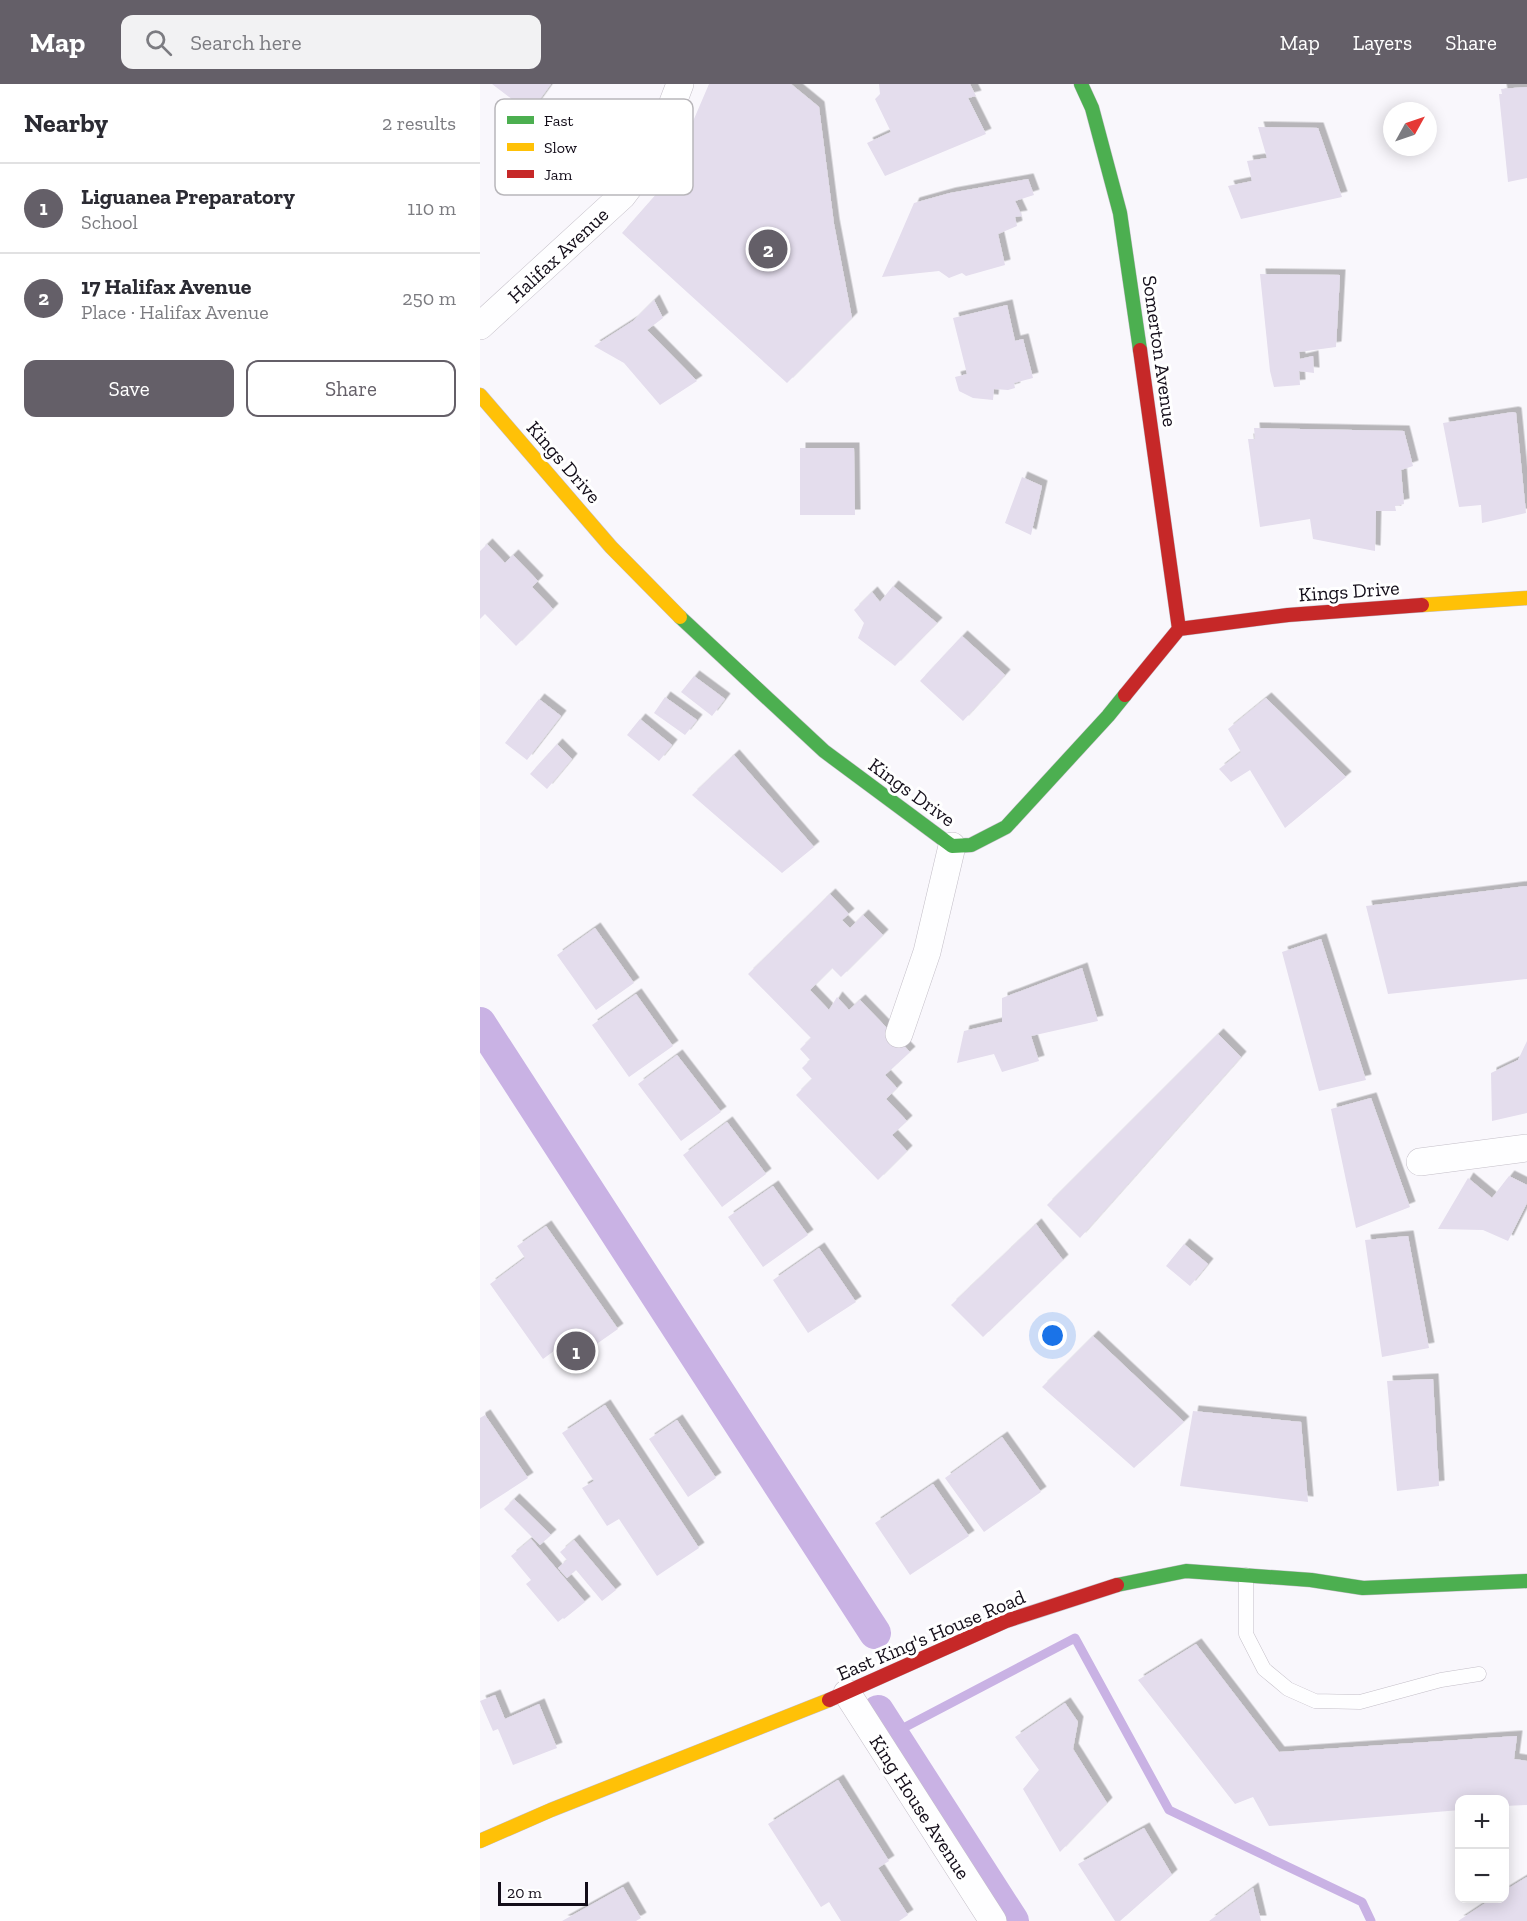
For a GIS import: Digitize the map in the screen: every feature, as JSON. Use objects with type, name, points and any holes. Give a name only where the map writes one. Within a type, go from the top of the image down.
[{"type":"street","name":"Halifax Avenue","points":[[674,99],[680,84]]},
{"type":"street","name":"Somerton Avenue","points":[[1082,84],[1092,108],[1120,213],[1179,629]]},
{"type":"street","name":"Halifax Avenue","points":[[480,326],[623,195]]},
{"type":"street","name":"Kings Drive","points":[[480,395],[611,547],[679,616],[824,751],[952,846],[971,845],[1006,827],[1108,716],[1179,629],[1288,615],[1527,598]]},
{"type":"street","points":[[899,1034],[927,952],[952,846]]},
{"type":"street","points":[[1420,1162],[1527,1148]]},
{"type":"street","name":"East King's House Road","points":[[480,1841],[551,1810],[847,1693],[1006,1620],[1122,1583],[1186,1571],[1311,1580],[1363,1588],[1527,1581]]},
{"type":"street","name":"King House Avenue","points":[[847,1693],[993,1921]]},
{"type":"lane","points":[[1246,1575],[1246,1634],[1263,1668],[1288,1689],[1315,1701],[1360,1702],[1442,1680],[1479,1674]]},
{"type":"building","points":[[492,84],[551,84],[540,99],[512,99]]},
{"type":"building","points":[[709,84],[791,84],[819,107],[834,224],[852,318],[787,383],[622,233],[656,195],[693,195],[693,121]]},
{"type":"building","points":[[879,84],[970,84],[976,96],[968,98],[986,134],[885,176],[867,143],[891,132],[875,99],[880,94]]},
{"type":"building","points":[[1527,87],[1527,178],[1508,182],[1499,94],[1502,94],[1501,89]]},
{"type":"building","points":[[1258,127],[1318,128],[1342,197],[1241,219],[1228,186],[1252,181],[1247,161],[1267,158]]},
{"type":"building","points":[[1028,179],[1034,195],[1015,201],[1022,216],[1015,217],[1017,226],[998,234],[1005,265],[966,276],[962,273],[949,278],[939,271],[882,277],[914,203],[950,193]]},
{"type":"building","points":[[1260,274],[1340,275],[1336,347],[1299,352],[1300,359],[1313,356],[1314,373],[1299,371],[1300,385],[1274,387],[1270,371]]},
{"type":"building","points":[[654,300],[663,318],[647,330],[697,381],[660,405],[624,363],[594,346],[633,321]]},
{"type":"building","points":[[1007,305],[1015,341],[1023,339],[1033,378],[1014,383],[1015,388],[1008,390],[994,389],[993,400],[973,398],[959,391],[955,377],[967,374],[953,318]]},
{"type":"building","points":[[1516,413],[1526,513],[1482,523],[1481,505],[1459,507],[1443,423]]},
{"type":"building","points":[[1254,428],[1404,431],[1413,466],[1401,470],[1404,504],[1395,506],[1396,511],[1376,511],[1375,551],[1313,539],[1310,519],[1260,527],[1248,439],[1255,439]]},
{"type":"building","points":[[800,448],[854,448],[855,515],[800,515]]},
{"type":"building","points":[[1022,477],[1042,486],[1031,535],[1005,523]]},
{"type":"building","points":[[487,544],[505,563],[513,555],[538,581],[532,587],[553,609],[516,646],[485,614],[480,619],[480,551]]},
{"type":"building","points":[[893,586],[937,623],[895,666],[858,638],[864,623],[854,610],[872,592],[880,602]]},
{"type":"building","points":[[962,636],[1005,675],[963,721],[920,681]]},
{"type":"building","points":[[694,676],[725,699],[712,716],[681,692]]},
{"type":"building","points":[[665,697],[697,720],[685,735],[654,713]]},
{"type":"building","points":[[1266,698],[1346,777],[1285,828],[1250,770],[1231,782],[1219,769],[1241,752],[1228,729]]},
{"type":"building","points":[[539,699],[561,716],[527,760],[505,743]]},
{"type":"building","points":[[640,719],[672,745],[659,761],[627,735]]},
{"type":"building","points":[[557,744],[572,759],[547,789],[530,774]]},
{"type":"building","points":[[734,755],[814,847],[782,873],[692,795]]},
{"type":"building","points":[[1527,886],[1527,979],[1388,994],[1366,906]]},
{"type":"building","points":[[830,894],[849,914],[842,920],[850,928],[863,915],[883,935],[841,977],[832,968],[810,990],[829,1010],[837,997],[849,1010],[860,1000],[910,1052],[885,1075],[897,1088],[886,1099],[907,1121],[892,1135],[907,1151],[878,1180],[796,1095],[812,1079],[802,1068],[810,1060],[800,1049],[811,1038],[748,974]]},
{"type":"building","points":[[595,928],[634,983],[596,1010],[557,955]]},
{"type":"building","points":[[1321,939],[1366,1080],[1319,1091],[1282,952]]},
{"type":"building","points":[[1082,968],[1098,1021],[1031,1036],[1039,1061],[1002,1072],[994,1054],[957,1063],[964,1031],[1002,1022],[1002,998]]},
{"type":"building","points":[[636,994],[673,1046],[629,1077],[592,1025]]},
{"type":"building","points":[[1218,1034],[1241,1057],[1080,1238],[1047,1205]]},
{"type":"building","points":[[1527,1041],[1527,1113],[1492,1121],[1491,1073],[1518,1060]]},
{"type":"building","points":[[677,1055],[721,1112],[681,1141],[638,1084]]},
{"type":"building","points":[[1371,1098],[1410,1207],[1356,1228],[1331,1109]]},
{"type":"building","points":[[727,1122],[766,1174],[722,1207],[683,1155]]},
{"type":"building","points":[[1509,1176],[1527,1185],[1527,1203],[1508,1241],[1483,1230],[1438,1229],[1468,1178],[1492,1198]]},
{"type":"building","points":[[773,1186],[808,1235],[763,1267],[728,1217]]},
{"type":"building","points":[[1036,1224],[1063,1260],[983,1337],[951,1305]]},
{"type":"building","points":[[546,1226],[618,1329],[588,1350],[577,1334],[543,1359],[490,1284],[525,1258],[517,1246]]},
{"type":"building","points":[[1408,1236],[1429,1348],[1382,1357],[1365,1240]]},
{"type":"building","points":[[1184,1244],[1208,1264],[1190,1286],[1166,1266]]},
{"type":"building","points":[[819,1248],[856,1302],[808,1333],[773,1280]]},
{"type":"building","points":[[1093,1336],[1184,1422],[1134,1468],[1042,1387]]},
{"type":"building","points":[[1433,1379],[1439,1486],[1397,1491],[1387,1381]]},
{"type":"building","points":[[605,1405],[699,1548],[657,1576],[619,1519],[607,1526],[582,1488],[594,1481],[562,1433]]},
{"type":"building","points":[[1193,1411],[1301,1422],[1308,1502],[1180,1486]]},
{"type":"building","points":[[485,1415],[528,1478],[480,1509],[480,1418]]},
{"type":"building","points":[[677,1420],[716,1478],[688,1497],[649,1439]]},
{"type":"building","points":[[1002,1437],[1041,1492],[984,1532],[945,1478]]},
{"type":"building","points":[[933,1484],[969,1536],[910,1575],[875,1523]]},
{"type":"building","points":[[514,1499],[551,1535],[540,1545],[504,1509]]},
{"type":"building","points":[[531,1539],[585,1602],[558,1622],[526,1584],[531,1580],[511,1556]]},
{"type":"building","points":[[574,1540],[616,1590],[602,1601],[576,1570],[567,1578],[558,1568],[567,1560],[560,1552]]},
{"type":"building","points":[[1196,1644],[1279,1752],[1517,1736],[1514,1759],[1527,1761],[1527,1805],[1509,1806],[1509,1795],[1455,1795],[1455,1810],[1269,1826],[1253,1797],[1235,1804],[1138,1680]]},
{"type":"building","points":[[495,1695],[505,1719],[539,1704],[557,1748],[513,1765],[498,1729],[493,1731],[480,1701]]},
{"type":"building","points":[[1065,1703],[1078,1722],[1073,1749],[1107,1803],[1060,1852],[1023,1789],[1039,1770],[1015,1737]]},
{"type":"building","points":[[838,1780],[889,1861],[878,1868],[908,1915],[899,1921],[841,1921],[829,1902],[821,1907],[768,1824]]},
{"type":"building","points":[[1144,1828],[1172,1875],[1120,1921],[1115,1921],[1078,1864]]},
{"type":"building","points":[[1527,1877],[1527,1921],[1458,1921],[1485,1903],[1509,1903],[1509,1888]]},
{"type":"building","points":[[623,1887],[641,1918],[636,1921],[562,1921]]},
{"type":"building","points":[[1253,1888],[1261,1921],[1209,1921]]},
{"type":"waterway","points":[[480,1023],[875,1633]]},
{"type":"waterway","points":[[892,1734],[1075,1638],[1169,1810],[1362,1902],[1371,1921]]},
{"type":"waterway","points":[[878,1711],[1013,1921]]},
{"type":"traffic: fast","points":[[1081,84],[1092,108],[1120,213],[1140,350]]},
{"type":"traffic: fast","points":[[680,617],[824,751],[952,846],[971,845],[1006,827],[1125,695]]},
{"type":"traffic: fast","points":[[1117,1585],[1186,1571],[1311,1580],[1363,1588],[1527,1581]]},
{"type":"traffic: slow","points":[[480,395],[611,547],[680,617]]},
{"type":"traffic: slow","points":[[1422,605],[1527,598]]},
{"type":"traffic: slow","points":[[480,1841],[551,1810],[829,1700]]},
{"type":"traffic: jam","points":[[1140,350],[1179,629]]},
{"type":"traffic: jam","points":[[1125,695],[1179,629],[1288,615],[1422,605]]},
{"type":"traffic: jam","points":[[829,1700],[1006,1621],[1117,1585]]},
{"type":"place","name":"17 Halifax Avenue","points":[[768,249]]},
{"type":"place","name":"Liguanea Preparatory","points":[[576,1351]]}]
